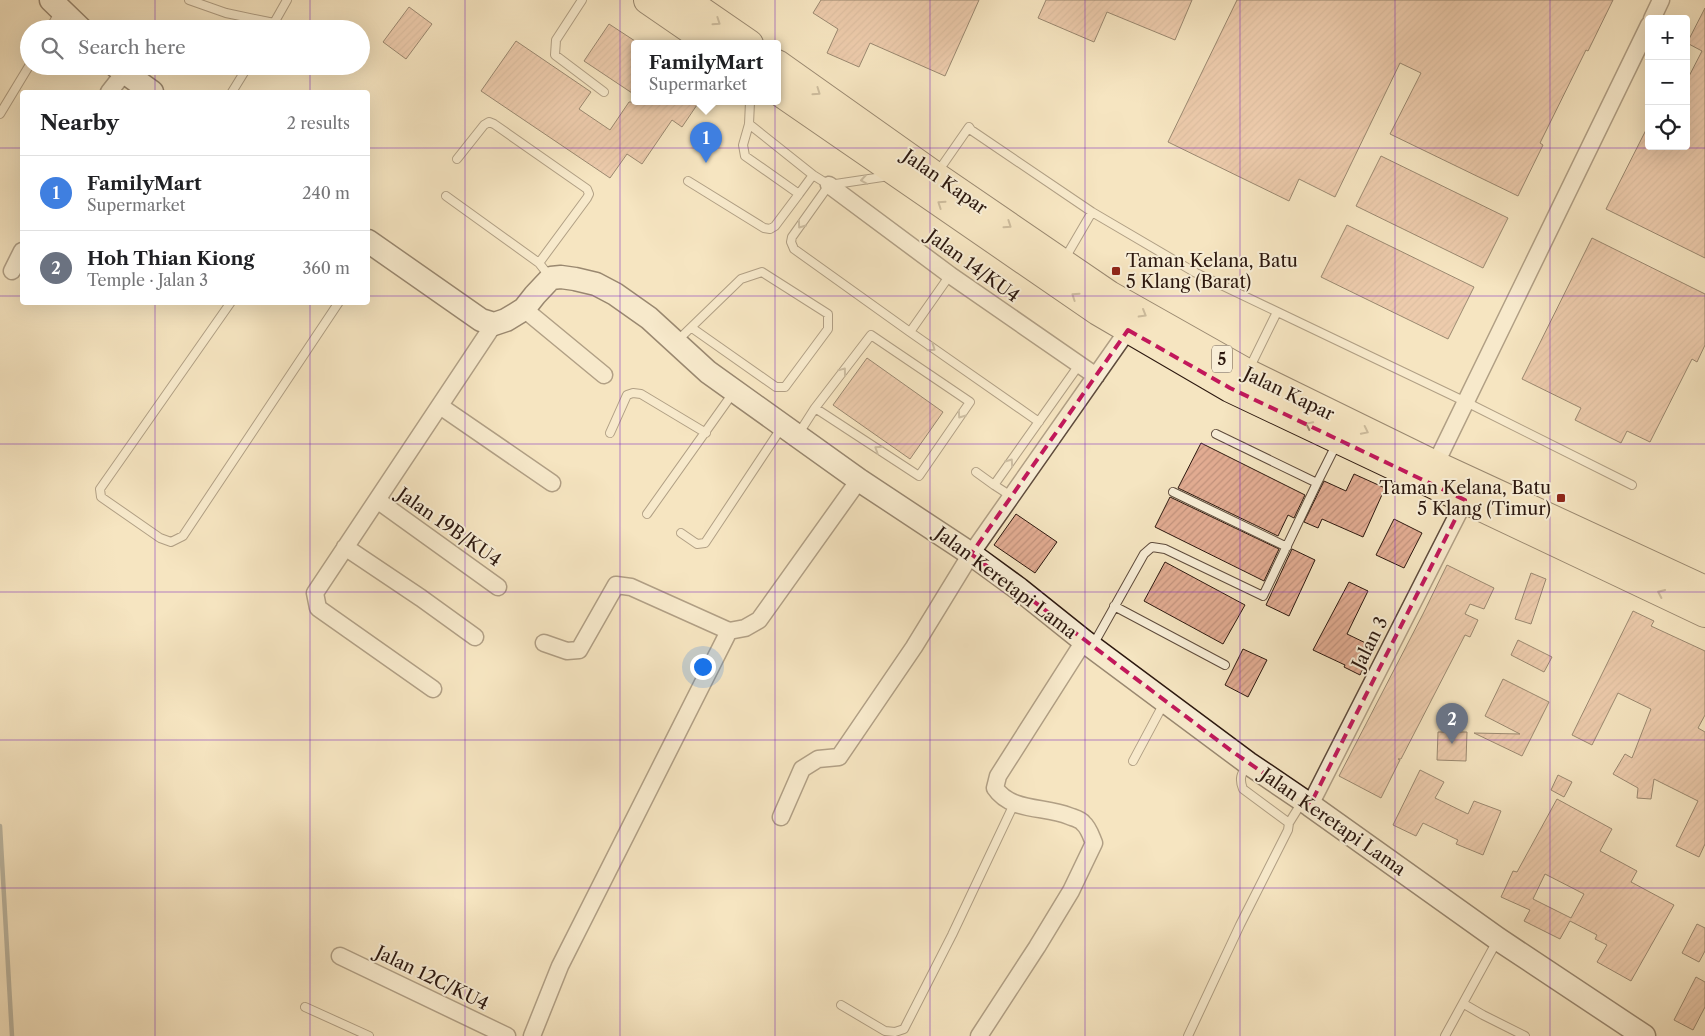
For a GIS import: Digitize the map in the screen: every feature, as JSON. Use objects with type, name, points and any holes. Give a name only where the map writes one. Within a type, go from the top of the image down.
[{"type":"highway","points":[[648,0],[706,40]]},
{"type":"highway","points":[[685,0],[743,40]]},
{"type":"highway","name":"Jalan Kapar","points":[[781,67],[935,176],[1109,295],[1247,373],[1435,465],[1705,590]]},
{"type":"highway","name":"Jalan Kapar","points":[[781,93],[1090,306],[1128,330],[1230,388],[1705,613]]},
{"type":"street","points":[[1654,15],[1661,0]]},
{"type":"street","points":[[56,4],[72,20]]},
{"type":"street","points":[[1435,465],[1645,33]]},
{"type":"street","points":[[110,90],[118,75]]},
{"type":"street","points":[[127,75],[149,90]]},
{"type":"street","name":"Jalan 14/KU4","points":[[829,185],[950,275],[1096,376]]},
{"type":"street","points":[[370,242],[481,320],[494,324],[524,310],[535,295],[545,271]]},
{"type":"street","points":[[12,271],[20,255]]},
{"type":"street","name":"Jalan Keretapi Lama","points":[[545,271],[560,277],[596,284],[649,318],[684,335],[708,372],[859,480],[971,554],[1248,763],[1307,802],[1498,939],[1644,1036]]},
{"type":"street","points":[[524,310],[604,375]]},
{"type":"street","points":[[433,689],[318,608],[314,593],[494,324]]},
{"type":"street","points":[[781,817],[802,769],[818,759],[839,757],[864,722],[914,647],[971,554],[1128,330]]},
{"type":"street","points":[[440,406],[552,483]]},
{"type":"street","points":[[544,643],[567,651],[578,650],[616,585],[631,587],[729,631],[745,628],[759,620],[859,480]]},
{"type":"street","name":"Jalan 19B/KU4","points":[[377,500],[498,586]]},
{"type":"street","name":"Jalan 3","points":[[1307,802],[1465,500]]},
{"type":"street","points":[[345,547],[475,637]]},
{"type":"street","points":[[532,1036],[560,966],[729,631]]},
{"type":"street","points":[[979,1036],[1066,899],[1094,843],[1089,831],[1082,822],[1058,811],[1014,804],[1000,795],[995,788],[998,776],[1088,644]]},
{"type":"street","name":"Jalan 12C/KU4","points":[[340,956],[507,1036]]},
{"type":"lane","points":[[188,0],[251,20]]},
{"type":"lane","points":[[275,20],[287,0]]},
{"type":"lane","points":[[582,0],[556,40],[556,55],[604,92]]},
{"type":"lane","points":[[52,20],[56,4]]},
{"type":"lane","points":[[0,114],[24,75]]},
{"type":"lane","points":[[233,90],[242,75]]},
{"type":"lane","points":[[750,105],[749,124],[743,145],[745,156],[799,194]]},
{"type":"lane","points":[[446,196],[545,271],[589,194],[587,190],[494,124],[488,122],[457,159]]},
{"type":"lane","points":[[749,124],[813,175],[829,185],[898,175]]},
{"type":"lane","points":[[935,176],[969,127],[1092,212],[1196,273],[1466,402],[1632,485]]},
{"type":"lane","points":[[688,181],[764,228],[770,229],[775,226],[813,175]]},
{"type":"lane","points":[[829,185],[792,237],[791,242],[794,249],[1039,422]]},
{"type":"lane","points":[[1063,263],[1092,212]]},
{"type":"lane","points":[[762,272],[828,314],[828,329],[785,387],[776,387],[684,335],[741,279],[762,272]]},
{"type":"lane","points":[[910,332],[950,275]]},
{"type":"lane","points":[[229,305],[100,489],[101,497],[160,538],[171,542],[182,536],[337,305]]},
{"type":"lane","points":[[1247,373],[1277,312]]},
{"type":"lane","points":[[681,533],[697,544],[705,542],[790,431],[815,408],[871,335],[970,402],[919,476],[815,408]]},
{"type":"lane","points":[[994,485],[1079,365]]},
{"type":"lane","points":[[647,514],[735,391]]},
{"type":"lane","points":[[610,433],[627,395],[633,393],[641,394],[706,433]]},
{"type":"lane","points":[[1216,434],[1317,483]]},
{"type":"lane","points":[[1088,644],[1114,606],[1144,554],[1152,547],[1164,549],[1263,596],[1338,440]]},
{"type":"lane","points":[[976,472],[1011,496]]},
{"type":"lane","points":[[1173,492],[1286,547]]},
{"type":"lane","points":[[1114,606],[1225,665]]},
{"type":"lane","points":[[1133,761],[1165,702]]},
{"type":"lane","points":[[1248,763],[1241,775],[1240,782],[1243,790],[1288,823]]},
{"type":"lane","points":[[1188,1036],[1240,925],[1288,830],[1288,823],[1307,802]]},
{"type":"lane","points":[[841,1006],[886,1031],[895,1032],[904,1029],[952,935],[1014,804]]},
{"type":"lane","points":[[1445,1036],[1498,939]]},
{"type":"lane","points":[[1464,1004],[1525,1036]]},
{"type":"lane","points":[[305,1007],[370,1036]]},
{"type":"highlighted area","points":[[1128,330],[1230,388],[1465,500],[1310,805],[1233,752],[971,554]]},
{"type":"building","points":[[821,0],[979,0],[945,76],[870,43],[859,67],[827,53],[838,29],[813,13]]},
{"type":"building","points":[[1046,0],[1192,0],[1175,40],[1107,12],[1094,42],[1038,18]]},
{"type":"building","points":[[1237,0],[1613,0],[1540,143],[1543,145],[1518,196],[1390,134],[1421,73],[1400,63],[1335,197],[1299,179],[1289,201],[1168,142]]},
{"type":"building","points":[[409,7],[432,24],[406,59],[383,42]]},
{"type":"building","points":[[1705,8],[1705,258],[1606,209],[1645,132],[1645,150],[1690,150],[1690,74],[1702,51],[1690,45],[1690,37]]},
{"type":"building","points":[[609,24],[633,40],[631,40],[631,92],[584,61]]},
{"type":"building","points":[[516,41],[591,92],[579,109],[610,130],[629,102],[631,102],[631,105],[697,105],[682,127],[672,120],[642,164],[627,154],[610,178],[481,91]]},
{"type":"building","points":[[1381,156],[1508,218],[1483,268],[1356,206]]},
{"type":"building","points":[[1347,225],[1474,287],[1448,339],[1321,277]]},
{"type":"building","points":[[1592,238],[1705,294],[1705,345],[1697,362],[1692,359],[1650,442],[1627,431],[1621,443],[1575,420],[1581,408],[1522,379]]},
{"type":"building","points":[[867,358],[943,412],[910,459],[833,405]]},
{"type":"building","points":[[1201,443],[1305,495],[1294,518],[1288,515],[1278,536],[1178,488]]},
{"type":"building","points":[[1354,474],[1385,488],[1363,537],[1322,519],[1318,528],[1304,522],[1324,481],[1346,491]]},
{"type":"building","points":[[1170,497],[1279,549],[1264,581],[1155,527]]},
{"type":"building","points":[[1016,514],[1057,542],[1035,573],[994,545]]},
{"type":"building","points":[[1394,519],[1422,533],[1404,568],[1376,555]]},
{"type":"building","points":[[1292,549],[1315,560],[1289,616],[1266,605]]},
{"type":"building","points":[[1165,562],[1245,605],[1223,644],[1144,601]]},
{"type":"building","points":[[1447,565],[1494,588],[1484,609],[1470,604],[1465,614],[1478,620],[1470,637],[1465,635],[1401,759],[1398,759],[1400,760],[1381,798],[1339,776]]},
{"type":"building","points":[[1531,573],[1546,579],[1531,624],[1515,619]]},
{"type":"building","points":[[1349,582],[1368,591],[1347,634],[1374,647],[1360,675],[1344,667],[1345,665],[1313,650]]},
{"type":"building","points":[[1633,611],[1654,621],[1651,626],[1705,651],[1705,715],[1698,728],[1705,732],[1705,844],[1699,857],[1676,846],[1698,801],[1654,779],[1651,799],[1637,798],[1638,788],[1613,774],[1625,754],[1632,758],[1651,709],[1618,693],[1592,745],[1572,735]]},
{"type":"building","points":[[1518,640],[1552,657],[1544,672],[1511,655]]},
{"type":"building","points":[[1243,649],[1267,660],[1248,697],[1225,685]]},
{"type":"building","points":[[1503,679],[1549,702],[1522,756],[1474,733],[1520,734],[1485,716]]},
{"type":"building","points":[[1438,732],[1467,732],[1466,761],[1437,760]]},
{"type":"building","points":[[1420,770],[1444,782],[1435,798],[1468,814],[1474,801],[1501,811],[1483,855],[1456,844],[1458,840],[1423,823],[1416,836],[1393,825]]},
{"type":"building","points":[[1558,775],[1572,782],[1564,797],[1551,790]]},
{"type":"building","points":[[1557,799],[1612,829],[1600,851],[1637,871],[1631,882],[1674,905],[1631,981],[1597,962],[1607,945],[1595,939],[1597,935],[1570,921],[1560,939],[1524,921],[1530,910],[1501,897],[1513,871],[1517,872]],"holes":[[[1545,874],[1584,894],[1571,918],[1533,899]]]},
{"type":"building","points":[[1697,924],[1705,928],[1705,951],[1699,962],[1682,953]]},
{"type":"building","points":[[1696,977],[1705,982],[1705,1007],[1693,1030],[1674,1020]]},
{"type":"waterway","points":[[0,826],[12,1036]]},
{"type":"place","name":"FamilyMart","points":[[706,163]]},
{"type":"place","name":"Taman Kelana, Batu 5 Klang (Barat)","points":[[1116,271]]},
{"type":"place","name":"Taman Kelana, Batu 5 Klang (Timur)","points":[[1561,498]]},
{"type":"place","name":"Hoh Thian Kiong","points":[[1452,744]]}]
